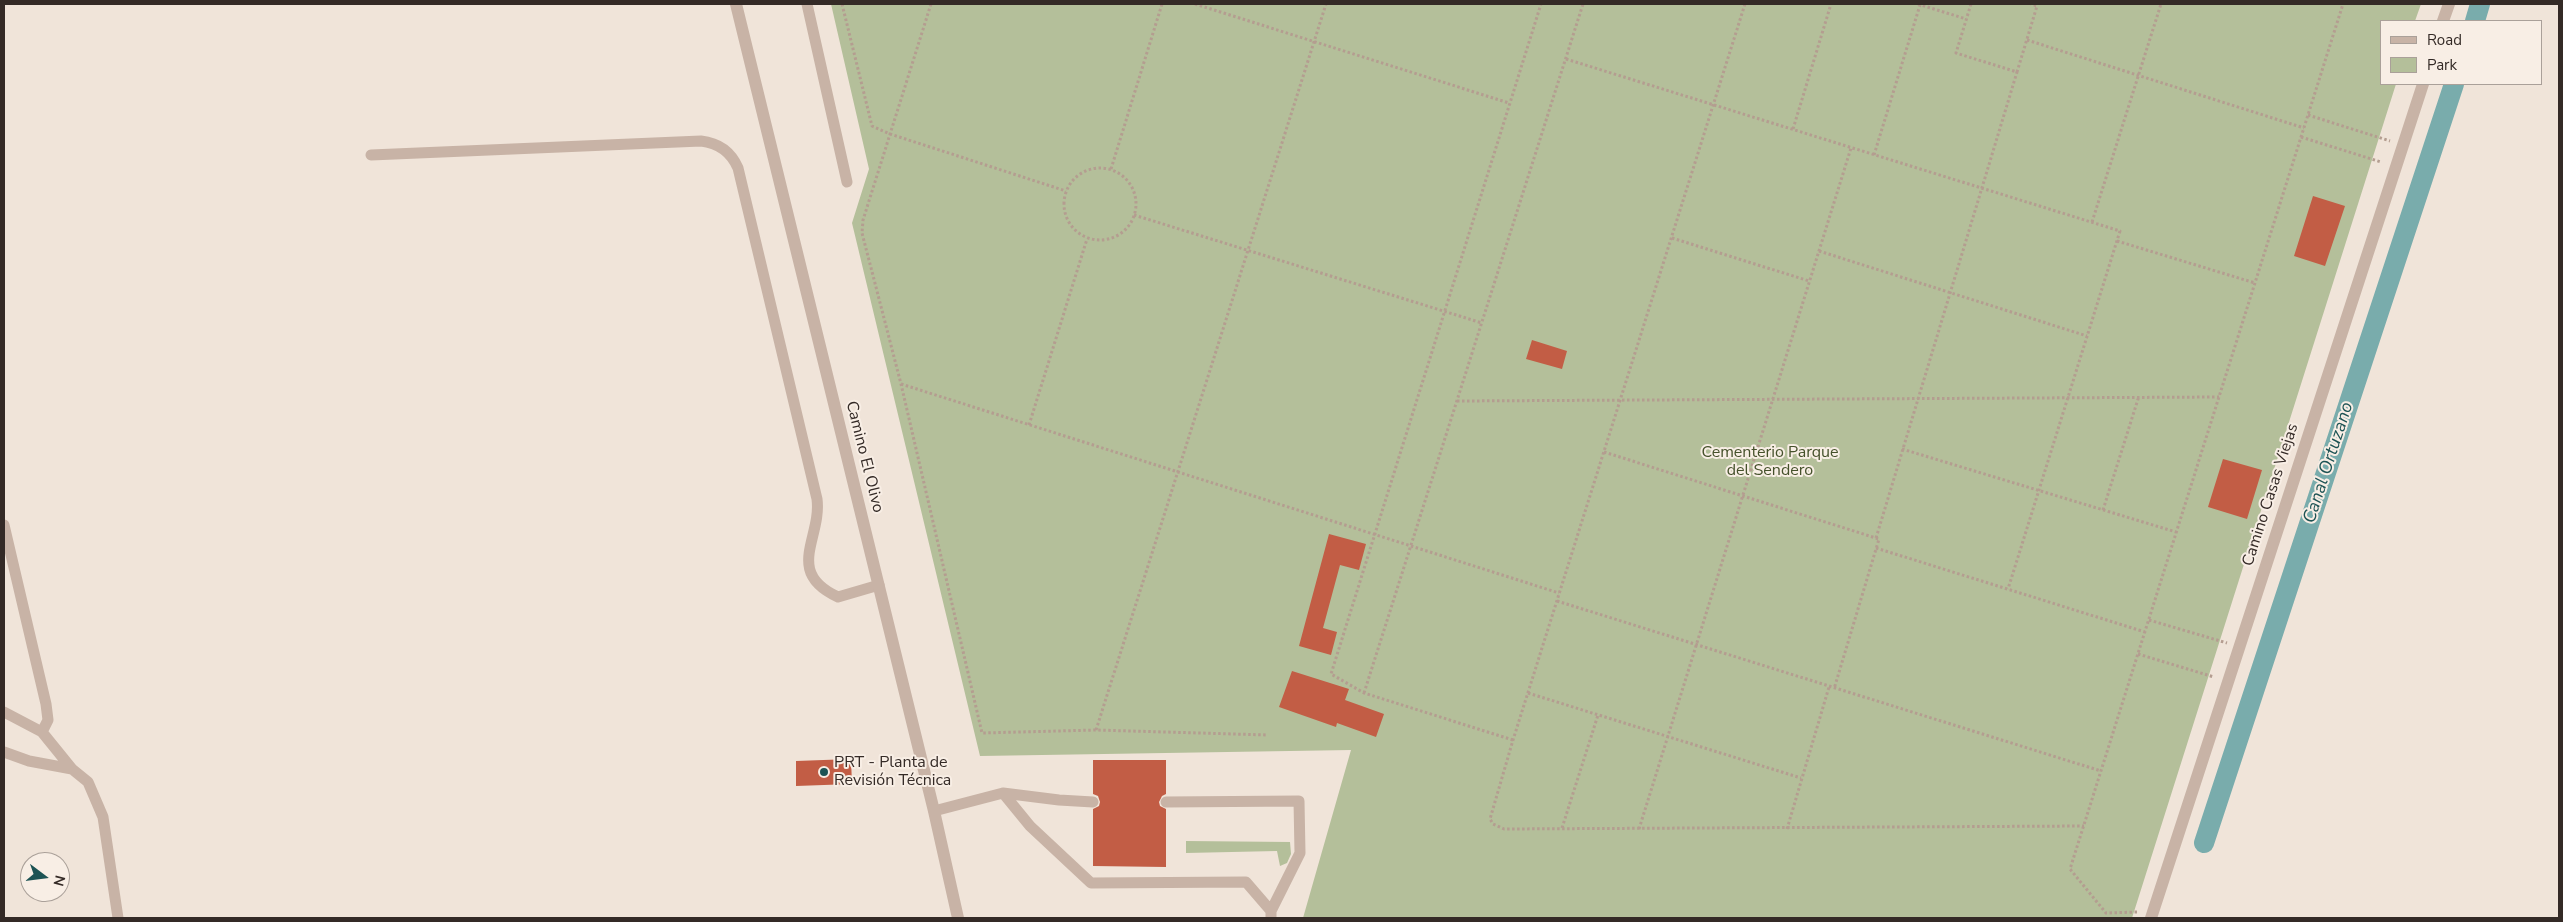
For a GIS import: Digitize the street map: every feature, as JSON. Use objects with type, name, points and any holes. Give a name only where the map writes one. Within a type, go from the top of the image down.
[{"type":"street","name":"Camino El Olivo","points":[[736,4],[934,811],[958,918]]},
{"type":"street","points":[[2443,20],[2449,4]]},
{"type":"street","name":"Camino Casas Viejas","points":[[2152,916],[2423,85]]},
{"type":"lane","points":[[807,4],[847,182]]},
{"type":"lane","points":[[371,154],[701,141],[709,142],[730,154],[738,168],[817,499],[817,520],[808,550],[811,572],[823,588],[838,597],[879,585]]},
{"type":"lane","points":[[4,525],[46,704],[48,720],[42,732]]},
{"type":"lane","points":[[4,712],[42,732],[72,769],[88,782],[103,816],[118,918]]},
{"type":"lane","points":[[4,752],[29,761],[72,769]]},
{"type":"lane","points":[[934,811],[1003,793],[1093,802]]},
{"type":"lane","points":[[1003,793],[1030,826],[1091,883],[1246,882],[1271,915],[1300,853],[1300,801],[1166,802]]},
{"type":"path","points":[[842,4],[872,126],[890,134],[1066,191]]},
{"type":"path","points":[[931,4],[862,220],[862,233],[901,384],[982,733],[1096,730],[1268,735]]},
{"type":"path","points":[[1111,169],[1162,4]]},
{"type":"path","points":[[1194,4],[1510,103]]},
{"type":"path","points":[[1096,730],[1326,4]]},
{"type":"path","points":[[1513,740],[1364,693],[1331,674],[1540,4]]},
{"type":"path","points":[[1364,693],[1583,4]]},
{"type":"path","points":[[1745,4],[1491,810],[1493,824],[1504,829],[2084,826]]},
{"type":"path","points":[[1792,130],[1831,4]]},
{"type":"path","points":[[1874,155],[1919,4],[1966,18]]},
{"type":"path","points":[[1971,4],[1956,53],[2017,72]]},
{"type":"path","points":[[1876,538],[2037,6],[2031,4]]},
{"type":"path","points":[[2092,222],[2160,4]]},
{"type":"path","points":[[2152,916],[2106,913],[2070,869],[2343,4]]},
{"type":"path","points":[[2026,40],[2304,128]]},
{"type":"path","points":[[1566,59],[2120,231],[2008,589]]},
{"type":"path","points":[[2308,115],[2403,145]]},
{"type":"path","points":[[2301,137],[2396,167]]},
{"type":"path","points":[[1639,829],[1851,148]]},
{"type":"path","points":[[1091,169],[1111,169],[1123,177],[1130,185],[1135,196],[1134,215],[1127,228],[1118,235],[1108,239],[1087,238],[1076,232],[1069,223],[1064,202],[1066,191],[1080,174],[1091,169]]},
{"type":"path","points":[[1134,215],[1482,323]]},
{"type":"path","points":[[1029,424],[1087,238]]},
{"type":"path","points":[[1672,238],[1809,281]]},
{"type":"path","points":[[2117,241],[2255,283]]},
{"type":"path","points":[[1819,251],[2088,336]]},
{"type":"path","points":[[901,384],[1559,593]]},
{"type":"path","points":[[1457,401],[2068,396],[2219,397]]},
{"type":"path","points":[[2103,510],[2139,396]]},
{"type":"path","points":[[1902,449],[2176,532]]},
{"type":"path","points":[[1604,452],[1879,539],[1834,689]]},
{"type":"path","points":[[1876,548],[2145,632]]},
{"type":"path","points":[[1557,601],[2101,771]]},
{"type":"path","points":[[2150,620],[2239,647]]},
{"type":"path","points":[[2138,654],[2228,682]]},
{"type":"path","points":[[1787,829],[1828,687]]},
{"type":"path","points":[[1528,693],[1801,778]]},
{"type":"path","points":[[1562,829],[1598,714]]},
{"type":"green space","name":"Cementerio Parque del Sendero","points":[[831,4],[2421,4],[2415,20],[2380,20],[2380,85],[2396,85],[2132,918],[1303,918],[1351,750],[980,756],[852,223],[869,169]]},
{"type":"green space","points":[[1186,841],[1290,842],[1291,854],[1287,863],[1280,866],[1277,851],[1186,853]]},
{"type":"building","points":[[2313,196],[2345,206],[2325,266],[2294,256]]},
{"type":"building","points":[[1532,340],[1567,351],[1562,369],[1526,359]]},
{"type":"building","points":[[2223,459],[2262,470],[2247,519],[2208,507]]},
{"type":"building","points":[[1329,534],[1366,544],[1359,570],[1340,565],[1323,628],[1337,632],[1331,655],[1299,646]]},
{"type":"building","points":[[1292,671],[1349,689],[1345,700],[1384,714],[1376,737],[1337,723],[1336,727],[1279,707]]},
{"type":"building","name":"PRT - Planta de Revisión Técnica","points":[[851,759],[852,784],[796,786],[796,761]]},
{"type":"building","points":[[1093,760],[1166,760],[1166,794],[1162,796],[1159,802],[1160,806],[1166,809],[1166,867],[1093,866],[1093,809],[1099,806],[1100,802],[1098,796],[1093,794]]},
{"type":"waterway","name":"Canal Ortuzano","points":[[2475,20],[2480,4]]},
{"type":"waterway","name":"Canal Ortuzano","points":[[2204,843],[2454,85]]},
{"type":"place","name":"PRT - Planta de Revisión Técnica","points":[[824,772]]}]
